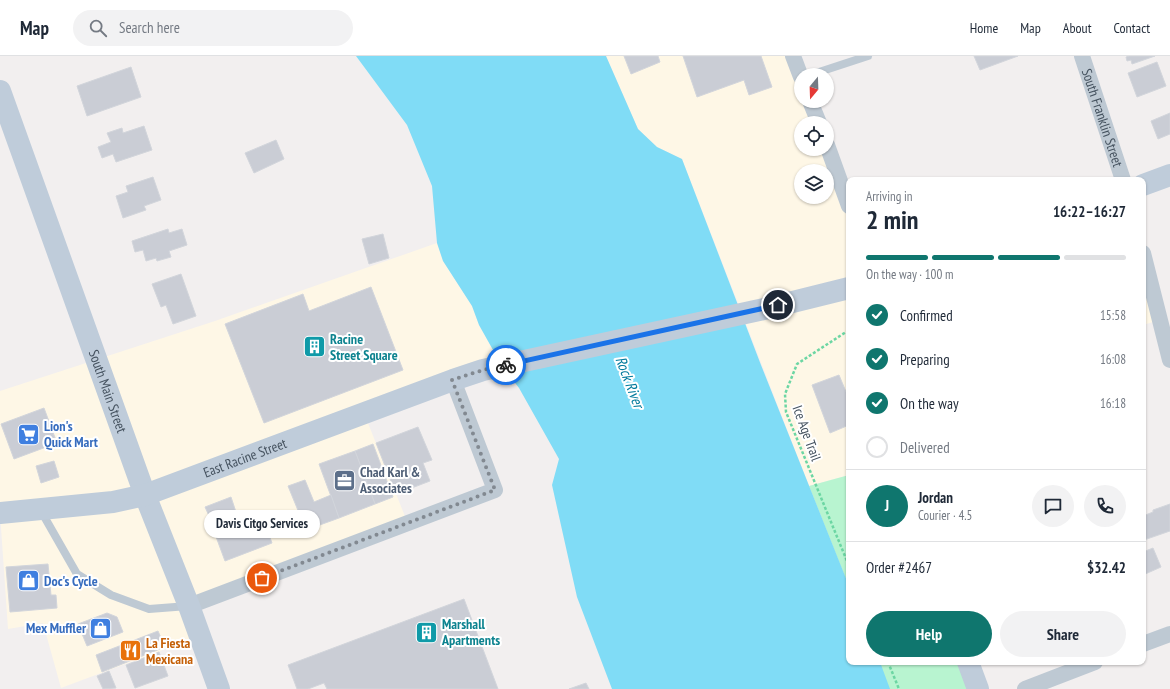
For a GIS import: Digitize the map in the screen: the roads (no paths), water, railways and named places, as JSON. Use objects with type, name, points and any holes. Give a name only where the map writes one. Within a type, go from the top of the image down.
[{"type":"main road","name":"South Main Street","points":[[0,91],[145,494],[189,606],[219,689]]},
{"type":"main road","points":[[1146,184],[1170,175]]},
{"type":"main road","name":"East Racine Street","points":[[0,513],[113,502],[145,494],[452,380],[483,370],[764,309],[846,289]]},
{"type":"main road","points":[[969,665],[978,689]]},
{"type":"street","points":[[793,56],[798,68]]},
{"type":"street","name":"South Franklin Street","points":[[1082,56],[1123,177]]},
{"type":"street","points":[[831,156],[846,198]]},
{"type":"street","points":[[1146,265],[1170,360]]},
{"type":"street","points":[[189,606],[495,490],[452,380]]},
{"type":"street","points":[[1146,643],[1170,634]]},
{"type":"street","points":[[1024,689],[1087,665]]},
{"type":"lane","points":[[831,68],[868,56]]},
{"type":"lane","points":[[40,509],[77,574],[111,595],[149,609],[189,606]]},
{"type":"water","name":"Rock River","points":[[356,56],[606,56],[638,129],[657,147],[682,159],[761,365],[846,578],[846,665],[881,665],[890,689],[612,689],[577,597],[552,485],[559,459],[519,388],[502,366],[479,325],[472,306],[443,261],[437,243],[432,186],[407,125]]},
{"type":"place","name":"Racine Street Square","points":[[314,347]]},
{"type":"place","name":"Lion's Quick Mart","points":[[29,434]]},
{"type":"place","name":"Chad Karl & Associates","points":[[345,480]]},
{"type":"place","name":"Davis Citgo Services","points":[[262,578]]},
{"type":"place","name":"Doc's Cycle","points":[[29,581]]},
{"type":"place","name":"Mex Muffler","points":[[101,628]]},
{"type":"place","name":"Marshall Apartments","points":[[426,632]]},
{"type":"place","name":"La Fiesta Mexicana","points":[[130,651]]}]
